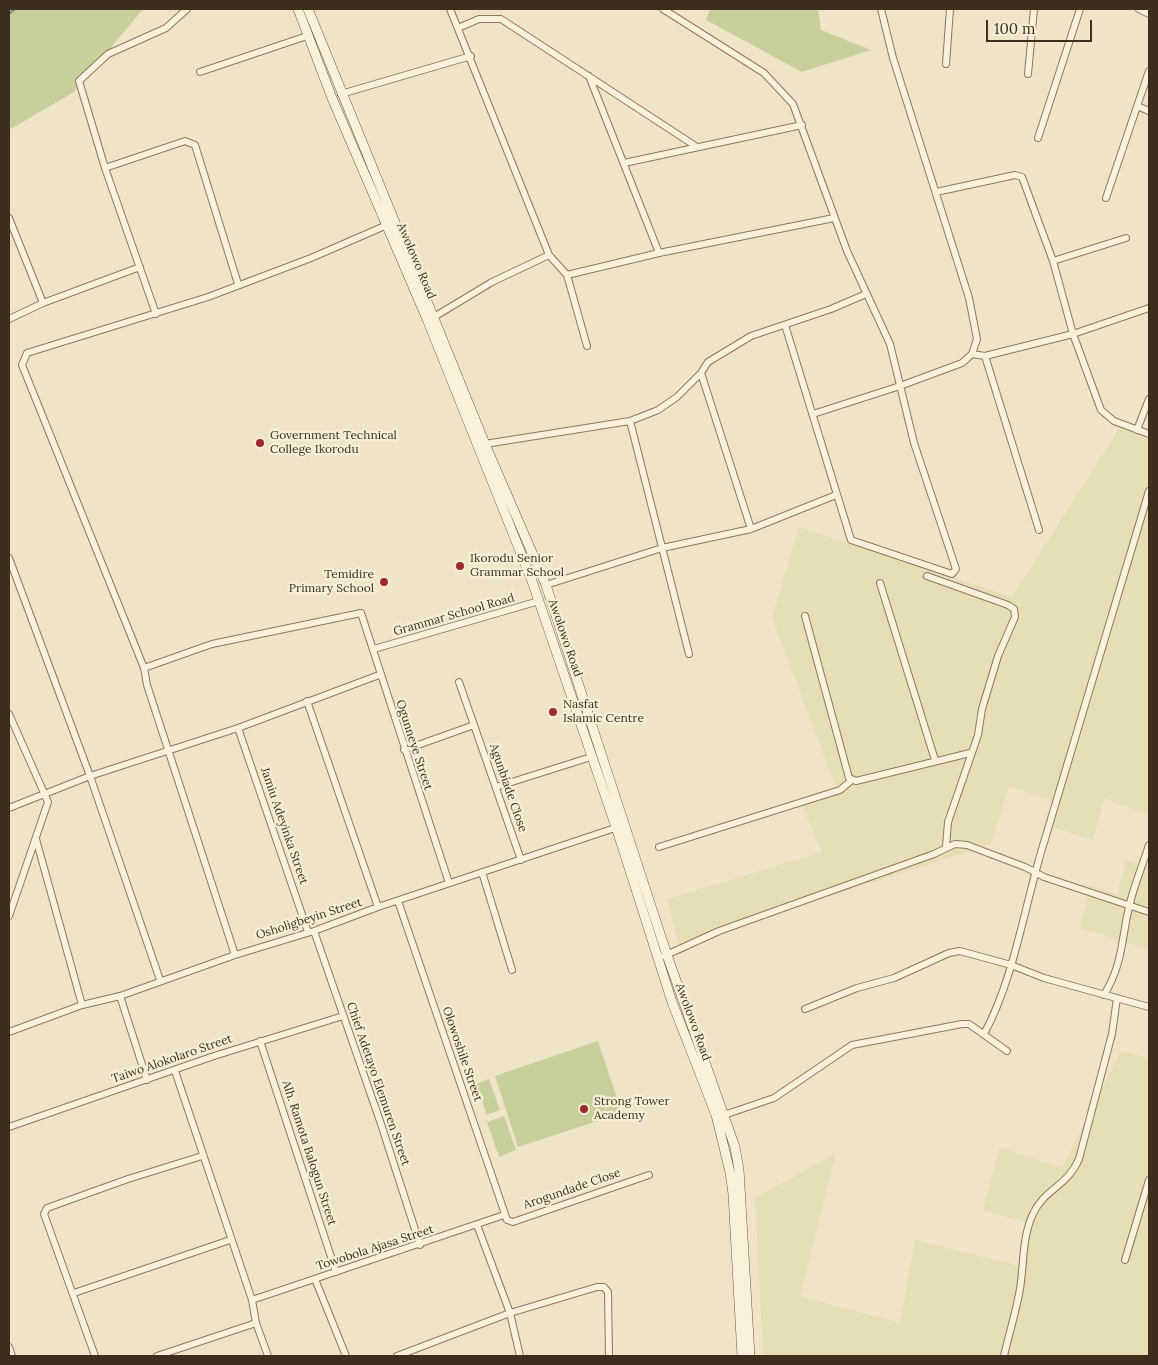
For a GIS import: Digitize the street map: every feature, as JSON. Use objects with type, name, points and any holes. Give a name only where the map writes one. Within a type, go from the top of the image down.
[{"type":"main road","name":"Awolowo Road","points":[[298,9],[307,36],[387,225],[539,601],[592,757],[620,826]]},
{"type":"main road","name":"Awolowo Road","points":[[308,9],[485,444],[546,586],[662,957],[735,1147],[739,1170],[750,1356]]},
{"type":"main road","name":"Awolowo Road","points":[[662,957],[672,1002],[716,1115],[730,1172],[742,1356]]},
{"type":"street","points":[[156,314],[105,168],[79,85],[80,78],[108,54],[166,28],[187,9]]},
{"type":"street","points":[[450,9],[471,56],[549,256],[567,275],[587,346]]},
{"type":"street","points":[[663,9],[764,73],[793,104],[834,218],[866,294],[875,307],[890,344],[898,369],[900,386],[914,443],[956,570],[952,574],[855,543],[847,533],[785,325]]},
{"type":"street","points":[[813,414],[900,386],[962,363],[972,354],[977,340],[974,316],[893,58],[881,9]]},
{"type":"street","points":[[946,64],[950,9]]},
{"type":"street","points":[[1028,74],[1034,9]]},
{"type":"street","points":[[1038,138],[1080,9]]},
{"type":"street","points":[[1140,9],[1149,14]]},
{"type":"street","points":[[458,28],[480,19],[501,19],[697,146]]},
{"type":"street","points":[[200,72],[307,36]]},
{"type":"street","points":[[341,94],[471,56]]},
{"type":"street","points":[[1106,198],[1149,71]]},
{"type":"street","points":[[589,75],[659,252]]},
{"type":"street","points":[[1137,106],[1149,111]]},
{"type":"street","points":[[624,163],[802,125]]},
{"type":"street","points":[[105,168],[185,141],[195,145],[238,284]]},
{"type":"street","points":[[936,192],[1018,175],[1024,180],[1053,261],[1073,334],[1101,410],[1114,421],[1149,434]]},
{"type":"street","points":[[9,218],[43,303]]},
{"type":"street","points":[[567,275],[659,252],[834,218]]},
{"type":"street","points":[[235,955],[168,750],[144,668],[22,365],[27,353],[156,314],[311,258],[387,225]]},
{"type":"street","points":[[1053,261],[1126,238]]},
{"type":"street","points":[[434,317],[492,282],[549,256]]},
{"type":"street","points":[[9,319],[43,303],[140,268]]},
{"type":"street","points":[[485,444],[630,421],[658,410],[677,397],[714,357],[726,352],[751,336],[866,294]]},
{"type":"street","points":[[972,354],[985,356],[1073,334],[1149,308]]},
{"type":"street","points":[[985,356],[1039,530]]},
{"type":"street","points":[[701,373],[751,529]]},
{"type":"street","points":[[1137,430],[1149,399]]},
{"type":"street","points":[[630,421],[689,654]]},
{"type":"street","points":[[984,1034],[993,1016],[1011,965],[1036,873],[1149,491]]},
{"type":"street","points":[[546,586],[662,548],[751,529],[836,495]]},
{"type":"street","points":[[9,559],[90,776],[160,980]]},
{"type":"street","points":[[928,576],[1008,605],[1014,610],[1015,617],[998,656],[982,708],[978,735],[970,753],[948,822],[946,847]]},
{"type":"street","points":[[880,582],[935,760]]},
{"type":"street","name":"Grammar School Road","points":[[374,650],[539,601]]},
{"type":"street","name":"Ogunneye Street","points":[[144,668],[212,644],[360,613],[374,650],[379,675],[449,883]]},
{"type":"street","points":[[805,616],[849,778],[852,780]]},
{"type":"street","points":[[9,808],[90,776],[238,728],[379,675]]},
{"type":"street","name":"Agunbiade Close","points":[[459,682],[521,860]]},
{"type":"street","points":[[307,701],[378,907]]},
{"type":"street","points":[[9,714],[48,802],[9,916]]},
{"type":"street","points":[[404,750],[474,725]]},
{"type":"street","name":"Jamiu Adeyinka Street","points":[[238,728],[311,932]]},
{"type":"street","points":[[659,847],[840,790],[852,780],[970,753]]},
{"type":"street","points":[[496,787],[592,757]]},
{"type":"street","name":"Osholigbeyin Street","points":[[9,1032],[82,1005],[120,996],[160,980],[311,932],[378,907],[620,826]]},
{"type":"street","points":[[36,838],[82,1005]]},
{"type":"street","points":[[662,957],[719,931],[934,854],[955,844],[974,847],[1036,873],[1149,912]]},
{"type":"street","points":[[1104,995],[1116,975],[1130,904],[1149,845]]},
{"type":"street","points":[[482,872],[512,970]]},
{"type":"street","name":"Olowoshile Street","points":[[398,901],[504,1215]]},
{"type":"street","name":"Chief Adetayo Elemuren Street","points":[[311,932],[343,1016],[420,1245]]},
{"type":"street","points":[[805,1009],[857,988],[894,978],[949,953],[960,951],[1011,965],[1044,978],[1149,1007]]},
{"type":"street","points":[[120,996],[147,1080]]},
{"type":"street","points":[[1004,1356],[1019,1292],[1028,1226],[1039,1202],[1067,1180],[1074,1172],[1112,1034],[1117,998]]},
{"type":"street","name":"Taiwo Alokolaro Street","points":[[9,1127],[260,1041],[343,1016]]},
{"type":"street","points":[[724,1115],[774,1098],[852,1045],[968,1024],[1006,1051]]},
{"type":"street","name":"Alh. Ramota Balogun Street","points":[[260,1041],[336,1272]]},
{"type":"street","points":[[175,1071],[230,1240],[252,1300],[256,1323],[268,1356]]},
{"type":"street","points":[[95,1356],[74,1293],[44,1214],[47,1208],[128,1178],[202,1156]]},
{"type":"street","name":"Arogundade Close","points":[[504,1215],[507,1220],[513,1222],[649,1174]]},
{"type":"street","points":[[1124,1260],[1149,1180]]},
{"type":"street","name":"Towobola Ajasa Street","points":[[252,1300],[420,1245],[504,1215]]},
{"type":"street","points":[[477,1225],[510,1313],[520,1356]]},
{"type":"street","points":[[74,1293],[230,1240]]},
{"type":"street","points":[[315,1279],[346,1356]]},
{"type":"street","points":[[397,1356],[510,1313],[597,1286],[604,1287],[608,1292],[609,1356]]},
{"type":"street","points":[[157,1356],[256,1323]]},
{"type":"street","points":[[9,1347],[12,1356]]},
{"type":"shaded area","points":[[1124,421],[1149,429],[1149,816],[1104,798],[1093,840],[1046,825],[1054,801],[1009,787],[991,844],[679,945],[667,899],[822,852],[799,798],[836,787],[772,618],[799,527],[1012,597]]},
{"type":"shaded area","points":[[1126,860],[1149,867],[1149,950],[1080,928],[1090,886],[1117,894]]},
{"type":"shaded area","points":[[1121,1051],[1149,1058],[1149,1356],[763,1356],[755,1198],[836,1153],[800,1296],[900,1323],[915,1240],[1020,1266],[1030,1224],[983,1210],[1000,1147],[1062,1168]]},
{"type":"green space","points":[[9,9],[143,9],[74,92],[9,130]]},
{"type":"green space","points":[[710,9],[818,9],[821,30],[871,50],[802,72],[706,20]]},
{"type":"green space","points":[[598,1041],[622,1113],[518,1147],[495,1076]]},
{"type":"green space","points":[[489,1079],[500,1110],[487,1115],[476,1084]]},
{"type":"green space","points":[[504,1116],[516,1150],[499,1157],[487,1122]]},
{"type":"waterway","points":[[9,14],[15,9]]},
{"type":"place","name":"Government Technical College Ikorodu","points":[[260,443]]},
{"type":"place","name":"Ikorodu Senior Grammar School","points":[[460,566]]},
{"type":"place","name":"Temidire Primary School","points":[[384,582]]},
{"type":"place","name":"Nasfat Islamic Centre","points":[[553,712]]},
{"type":"place","name":"Strong Tower Academy","points":[[584,1109]]}]
